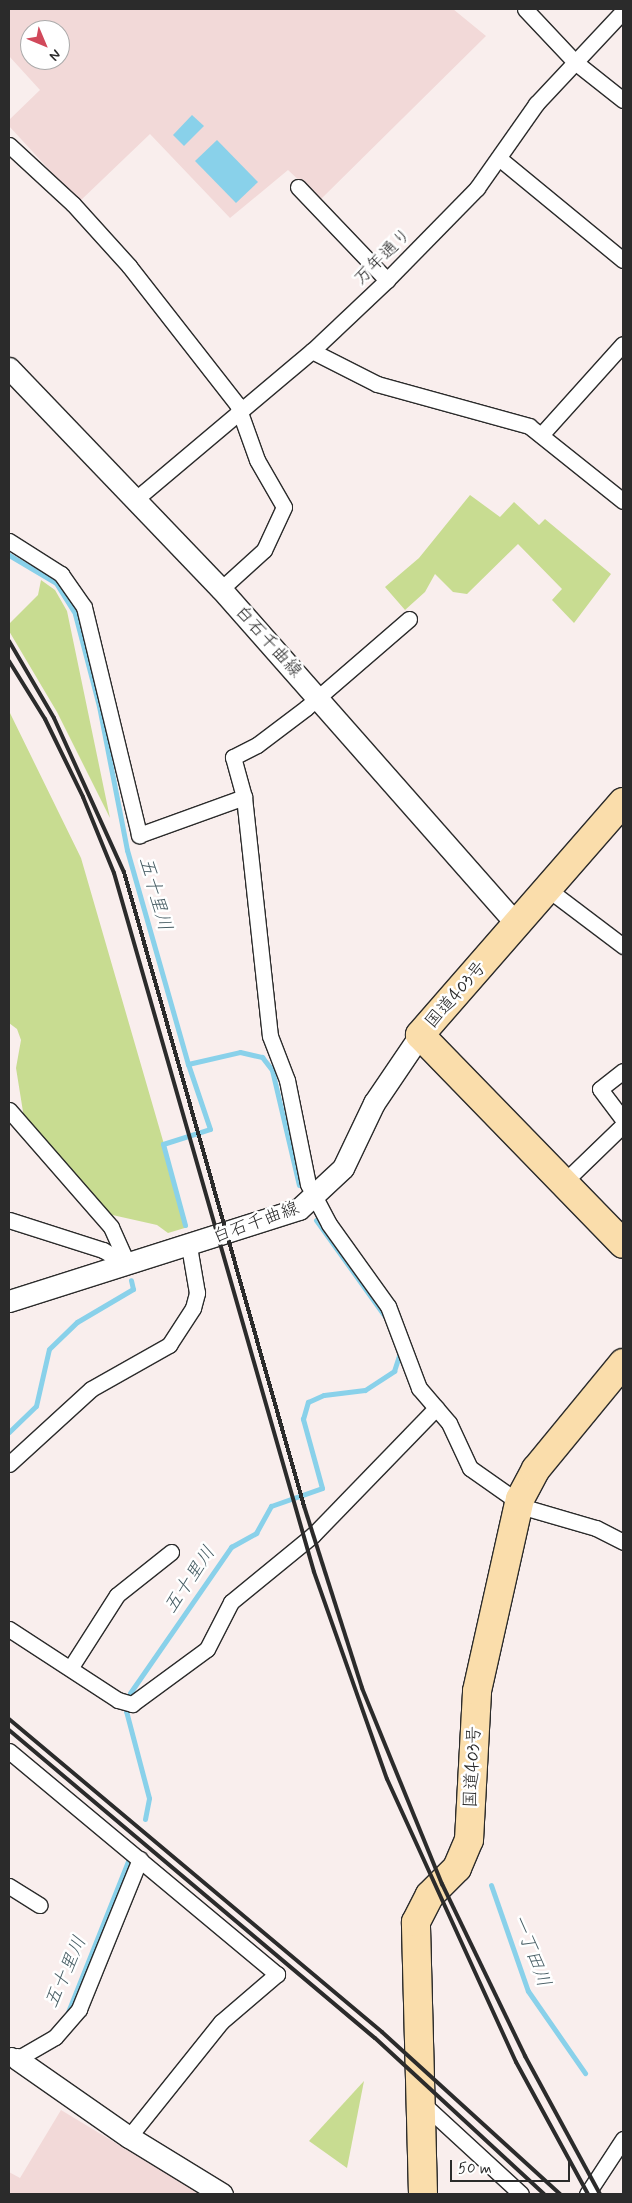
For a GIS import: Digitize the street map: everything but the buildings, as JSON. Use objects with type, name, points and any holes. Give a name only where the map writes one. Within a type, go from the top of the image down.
[{"type":"highway","name":"国道403号","points":[[623,802],[420,1035],[562,1184],[623,1244]]},
{"type":"highway","name":"国道403号","points":[[423,2194],[419,2100],[416,1922],[430,1895],[457,1868],[469,1840],[477,1691],[520,1504],[536,1469],[623,1363]]},
{"type":"main road","name":"白石千曲線","points":[[9,368],[136,498],[221,589],[517,925]]},
{"type":"main road","name":"白石千曲線","points":[[9,1301],[282,1217],[316,1198],[342,1168],[386,1083],[420,1035]]},
{"type":"main road","points":[[13,2056],[128,2137],[222,2194]]},
{"type":"street","points":[[525,9],[575,62],[623,100]]},
{"type":"street","name":"万年通り","points":[[136,498],[312,351],[387,280],[500,159],[536,104],[623,11]]},
{"type":"street","points":[[9,145],[73,204],[129,266],[231,397],[257,460],[284,507],[264,550],[221,589]]},
{"type":"street","points":[[500,159],[623,260]]},
{"type":"street","points":[[298,187],[387,280]]},
{"type":"street","points":[[541,435],[623,344]]},
{"type":"street","points":[[312,351],[377,384],[529,426],[623,501]]},
{"type":"street","points":[[9,541],[61,574],[84,607],[139,835],[244,797]]},
{"type":"street","points":[[409,619],[257,745],[233,757],[244,797],[270,1036],[287,1080],[302,1158],[316,1198],[329,1224],[388,1306],[419,1388],[449,1424],[470,1468],[520,1504],[596,1528],[623,1542]]},
{"type":"street","points":[[548,890],[623,946]]},
{"type":"street","points":[[623,1071],[600,1090],[623,1120]]},
{"type":"street","points":[[9,1110],[111,1227],[128,1265]]},
{"type":"street","points":[[562,1184],[623,1125]]},
{"type":"street","points":[[9,1220],[78,1240],[128,1265]]},
{"type":"street","points":[[10,1459],[91,1388],[169,1345],[193,1308],[197,1293],[189,1246]]},
{"type":"street","points":[[9,1629],[128,1703],[207,1649],[231,1602],[313,1536],[436,1408]]},
{"type":"street","points":[[70,1666],[117,1595],[171,1552]]},
{"type":"street","points":[[9,1750],[277,1974],[220,2022],[128,2137]]},
{"type":"street","points":[[13,2056],[55,2037],[79,2009],[140,1859]]},
{"type":"street","points":[[9,1886],[40,1905]]},
{"type":"street","points":[[419,2100],[521,2194]]},
{"type":"street","points":[[587,2194],[623,2139]]},
{"type":"shaded area","points":[[9,9],[453,9],[486,36],[320,200],[288,170],[230,218],[150,134],[79,202],[9,126],[9,120],[40,90],[22,70],[70,70],[70,20],[20,20],[20,68],[9,56]]},
{"type":"shaded area","points":[[61,2110],[200,2194],[9,2194],[9,2172],[20,2178]]},
{"type":"green space","points":[[470,495],[500,517],[514,502],[539,525],[545,519],[611,574],[574,623],[552,600],[562,589],[518,544],[467,594],[453,592],[435,574],[425,592],[405,610],[385,587],[419,558]]},
{"type":"green space","points":[[41,580],[55,590],[67,611],[110,818],[57,712],[9,631],[9,624],[38,595]]},
{"type":"green space","points":[[9,711],[81,858],[188,1227],[168,1233],[157,1225],[108,1214],[24,1118],[16,1068],[21,1040],[17,1029],[9,1023]]},
{"type":"green space","points":[[364,2081],[347,2168],[309,2141]]},
{"type":"water","points":[[192,115],[204,126],[184,146],[173,135]]},
{"type":"water","points":[[217,140],[258,182],[236,203],[195,161]]},
{"type":"waterway","name":"五十里川","points":[[9,555],[56,583],[75,614],[99,706],[127,850],[188,1064],[240,1052],[262,1057],[272,1070],[299,1185]]},
{"type":"waterway","points":[[185,1225],[163,1144],[210,1129],[188,1064]]},
{"type":"waterway","name":"五十里川","points":[[316,1220],[387,1319]]},
{"type":"waterway","points":[[9,1432],[36,1406],[49,1349],[77,1322],[133,1289],[131,1280]]},
{"type":"waterway","name":"五十里川","points":[[145,1819],[149,1798],[126,1711],[130,1693],[231,1547],[256,1533],[271,1506],[322,1488],[303,1419],[308,1402],[324,1395],[365,1390],[394,1371],[400,1352]]},
{"type":"waterway","name":"五十里川","points":[[68,2012],[129,1859]]},
{"type":"waterway","name":"一丁田川","points":[[491,1885],[528,1991],[585,2073]]},
{"type":"railway","points":[[9,641],[54,718],[124,872],[304,1506],[362,1688],[442,1884],[525,2056],[600,2194]]},
{"type":"railway","points":[[9,661],[45,719],[83,797],[114,873],[314,1572],[387,1779],[516,2062],[588,2194]]},
{"type":"railway","points":[[9,1719],[382,2032],[560,2194]]},
{"type":"railway","points":[[9,1730],[375,2038],[544,2194]]}]
